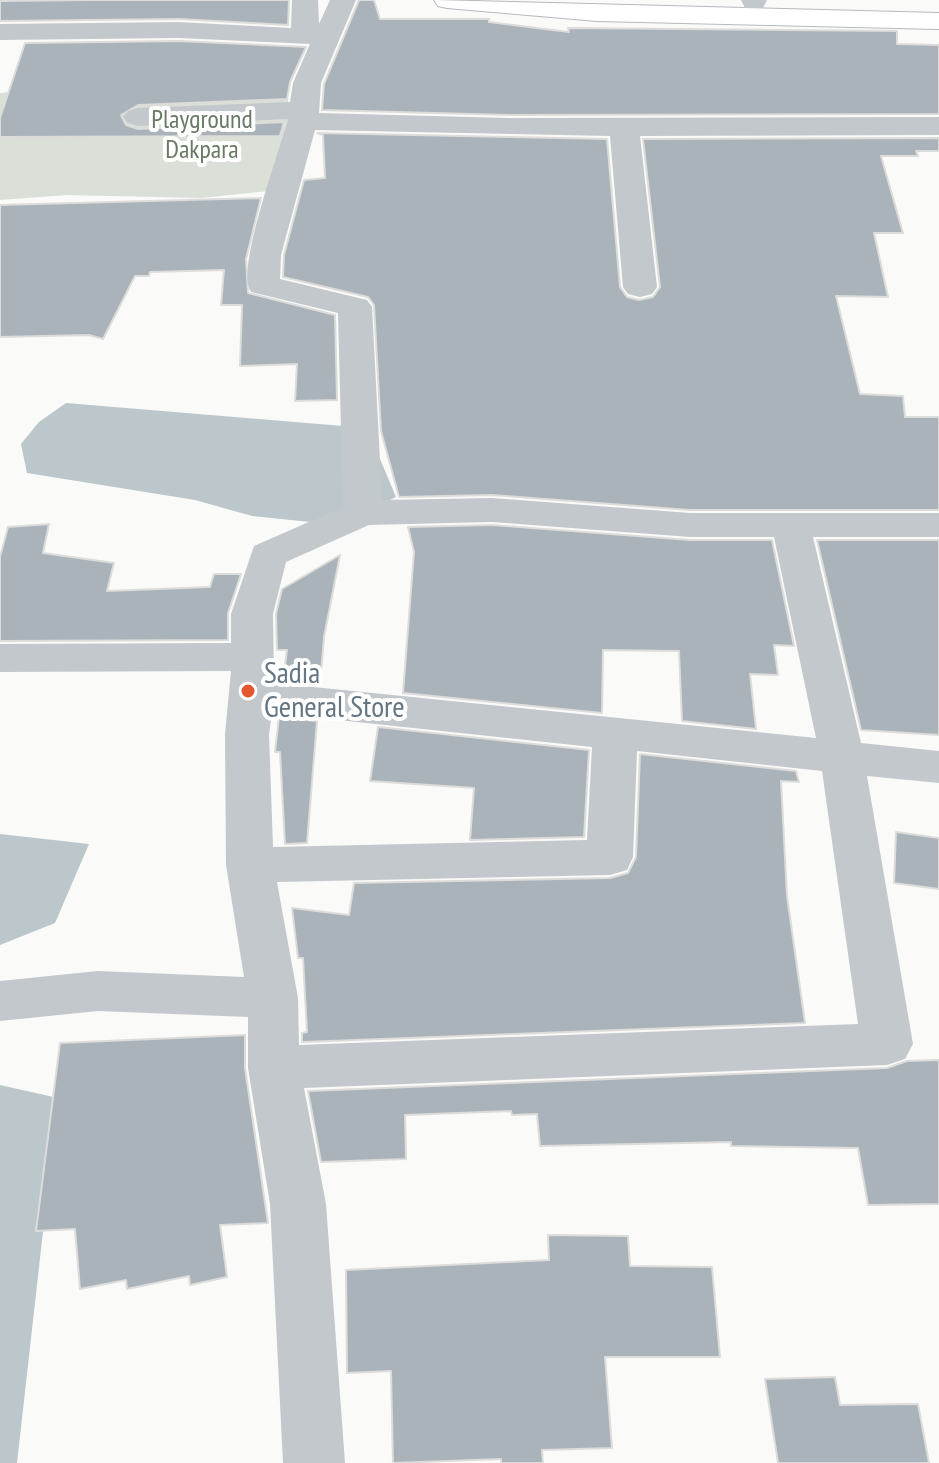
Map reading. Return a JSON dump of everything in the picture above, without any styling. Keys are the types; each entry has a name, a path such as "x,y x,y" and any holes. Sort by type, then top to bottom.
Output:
{"main road":[{"path":"447,0 597,13 939,21"},
{"path":"573,0 754,1 939,10"}],"street":[{"path":"0,32 179,30 305,37 305,0"},
{"path":"343,0 307,83 304,116 265,255 263,285 355,307 363,513"},
{"path":"138,117 304,116 624,126 939,126"},
{"path":"624,126 640,287"},
{"path":"314,1463 298,1204 274,1068 273,998 250,865 247,734 252,614 268,555 363,513 492,510 690,525 939,525"},
{"path":"274,1068 887,1044 842,757 791,527"},
{"path":"0,658 251,677 615,736 939,767"},
{"path":"250,865 610,857 615,736"},
{"path":"0,1001 98,991 273,998"}],"green space":[{"name":"Playground Dakpara","path":"205,74 288,92 288,189 201,198 67,195 0,200 0,93"}],"shaded area":[{"path":"66,403 367,428 396,497 339,525 252,516 195,500 27,473 21,444 39,422"},
{"path":"0,834 89,844 55,923 0,945"},
{"path":"0,1085 58,1098 17,1463 0,1463"}],"building":[{"path":"289,0 288,25 179,19 0,21 0,1"},
{"path":"359,0 374,0 380,19 489,19 489,22 569,32 568,28 897,31 897,44 939,45 939,114 509,115 322,110 324,84"},
{"path":"179,41 306,47 290,82 287,99 138,105 121,115 126,125 138,129 284,122 280,136 0,137 0,118 25,43"},
{"path":"317,133 607,139 620,287 627,297 639,300 653,297 660,287 643,139 939,138 939,151 916,151 918,156 881,156 903,233 874,233 888,297 836,296 860,394 903,396 905,417 939,417 939,510 690,510 492,495 399,497 381,431 374,305 368,297 283,277 284,255 304,180 325,178 323,135"},
{"path":"261,198 246,259 248,293 335,315 337,400 295,401 297,364 240,366 242,305 221,305 224,270 150,272 149,276 135,276 103,339 89,335 0,337 0,205"},
{"path":"49,524 43,553 114,563 107,591 210,587 214,574 241,574 228,613 228,640 0,641 0,557 8,527"},
{"path":"492,525 690,540 772,540 794,646 774,645 778,675 750,674 756,729 682,721 679,651 603,650 602,713 403,693 414,552 408,527"},
{"path":"817,540 939,540 939,735 861,730"},
{"path":"340,555 324,637 320,685 283,681 287,650 277,650 276,614 282,589"},
{"path":"279,717 317,721 307,843 285,844 280,752 275,752"},
{"path":"378,727 589,750 584,837 470,840 474,788 370,781"},
{"path":"640,754 796,771 799,782 781,781 787,896 805,1023 302,1042 302,1033 307,1032 303,958 298,958 292,908 349,915 354,883 610,878 628,873 636,857"},
{"path":"896,832 939,838 939,889 894,883"},
{"path":"245,1035 245,1068 268,1223 220,1225 227,1277 190,1285 189,1276 127,1289 126,1280 80,1289 75,1229 36,1231 60,1043"},
{"path":"939,1060 939,1204 868,1205 858,1148 731,1146 731,1142 540,1146 537,1114 512,1115 511,1111 405,1115 406,1159 321,1162 308,1091 887,1068 907,1061"},
{"path":"548,1235 628,1236 630,1266 712,1267 720,1357 605,1357 612,1448 542,1450 543,1463 501,1463 501,1459 393,1463 391,1371 347,1373 346,1270 549,1260"},
{"path":"835,1377 840,1405 918,1404 929,1463 778,1463 765,1379"}],"place":[{"name":"Sadia General Store","path":"248,691"}]}
